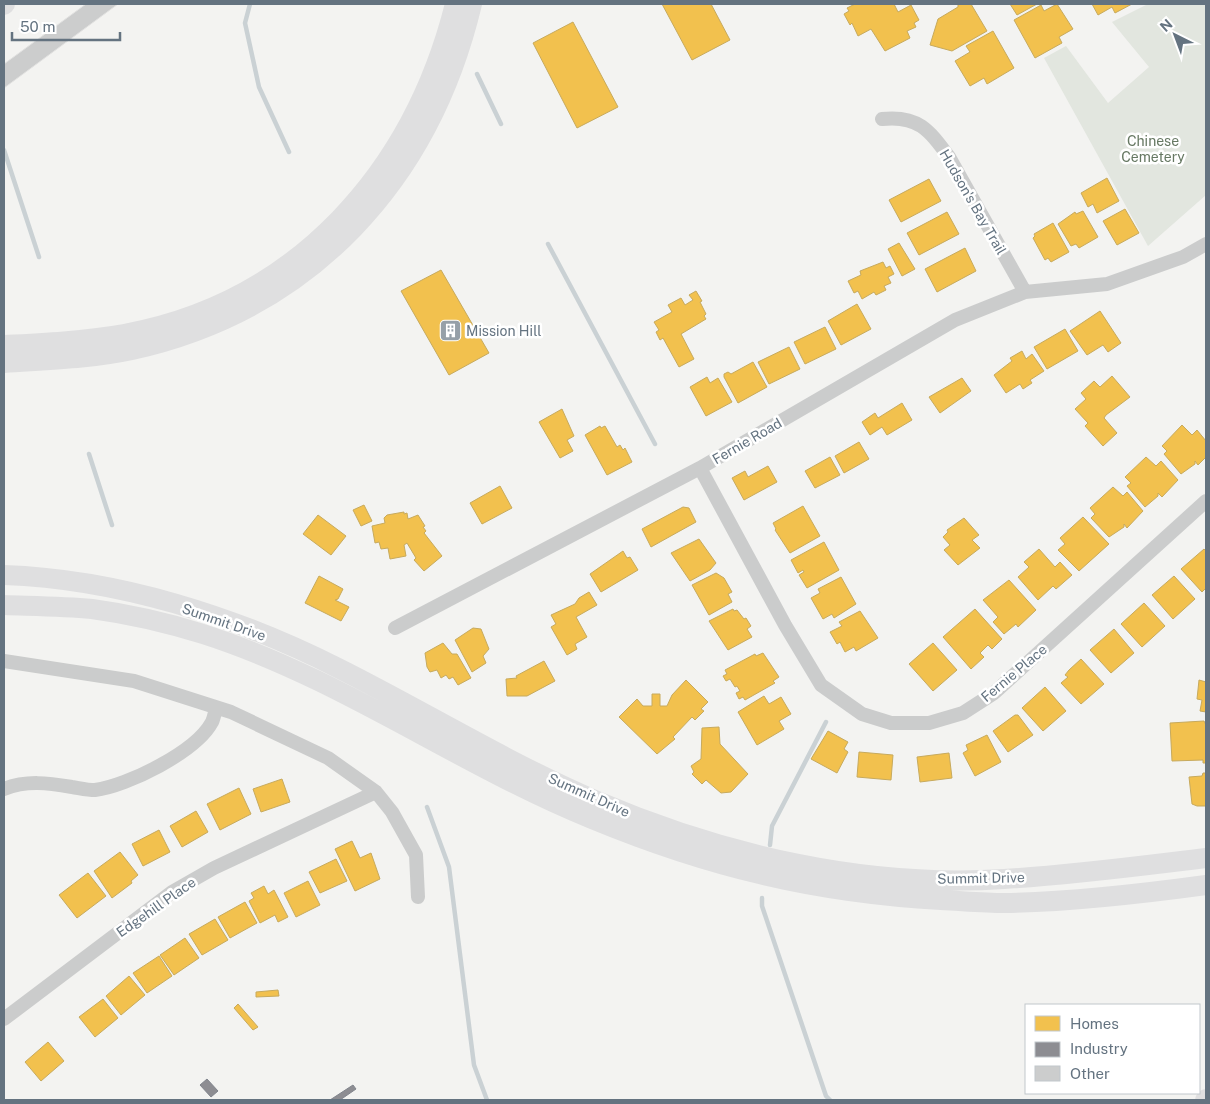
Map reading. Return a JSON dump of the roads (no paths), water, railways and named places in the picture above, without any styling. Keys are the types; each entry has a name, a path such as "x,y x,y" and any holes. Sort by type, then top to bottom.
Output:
{"main road":[{"path":"4,345 70,342 125,333 168,322 246,291 306,250 331,230 351,208 373,181 408,126 437,62 455,4"},
{"path":"4,363 112,353 175,338 255,304 288,285 359,224 388,191 425,131 435,110 453,68 472,4"},
{"name":"Summit Drive","path":"4,575 26,576 102,587 148,597 223,620 336,667 523,766 597,801 679,832 767,858 829,869 917,879 1002,879 1206,858"},
{"name":"Summit Drive","path":"4,604 92,609 192,631 232,644 278,662 324,684 514,783 588,818 672,851 762,876 825,889 914,898 1004,903 1100,897 1205,886"}],"street":[{"name":"Hudson's Bay Trail","path":"882,119 899,117 913,120 924,127 938,143 949,157 1025,292"},
{"name":"Fernie Road","path":"395,628 700,468 955,320 1025,292 1107,284 1183,258 1206,244"},
{"name":"Fernie Place","path":"700,468 785,625 821,685 862,714 891,723 928,723 963,713 994,693 1206,501"},
{"path":"4,661 134,681 231,712 328,758 376,792 392,812 416,855 418,897"},
{"path":"4,789 20,783 46,783 93,790 120,785 166,762 198,738 212,722 216,707"},
{"name":"Edgehill Place","path":"4,1019 172,892 214,868 376,792"}],"waterway":[{"path":"250,4 245,23 259,87 289,152"},
{"path":"477,74 501,124"},
{"path":"4,150 39,257"},
{"path":"548,244 655,444"},
{"path":"89,454 112,525"},
{"path":"770,845 772,826 826,722"},
{"path":"427,807 449,867 474,1065 487,1100"},
{"path":"762,898 762,906 826,1096 830,1100"}],"place":[{"name":"Mission Hill","path":"450,331"}],"park label":[{"name":"Chinese Cemetery","path":"1153,150"}]}
